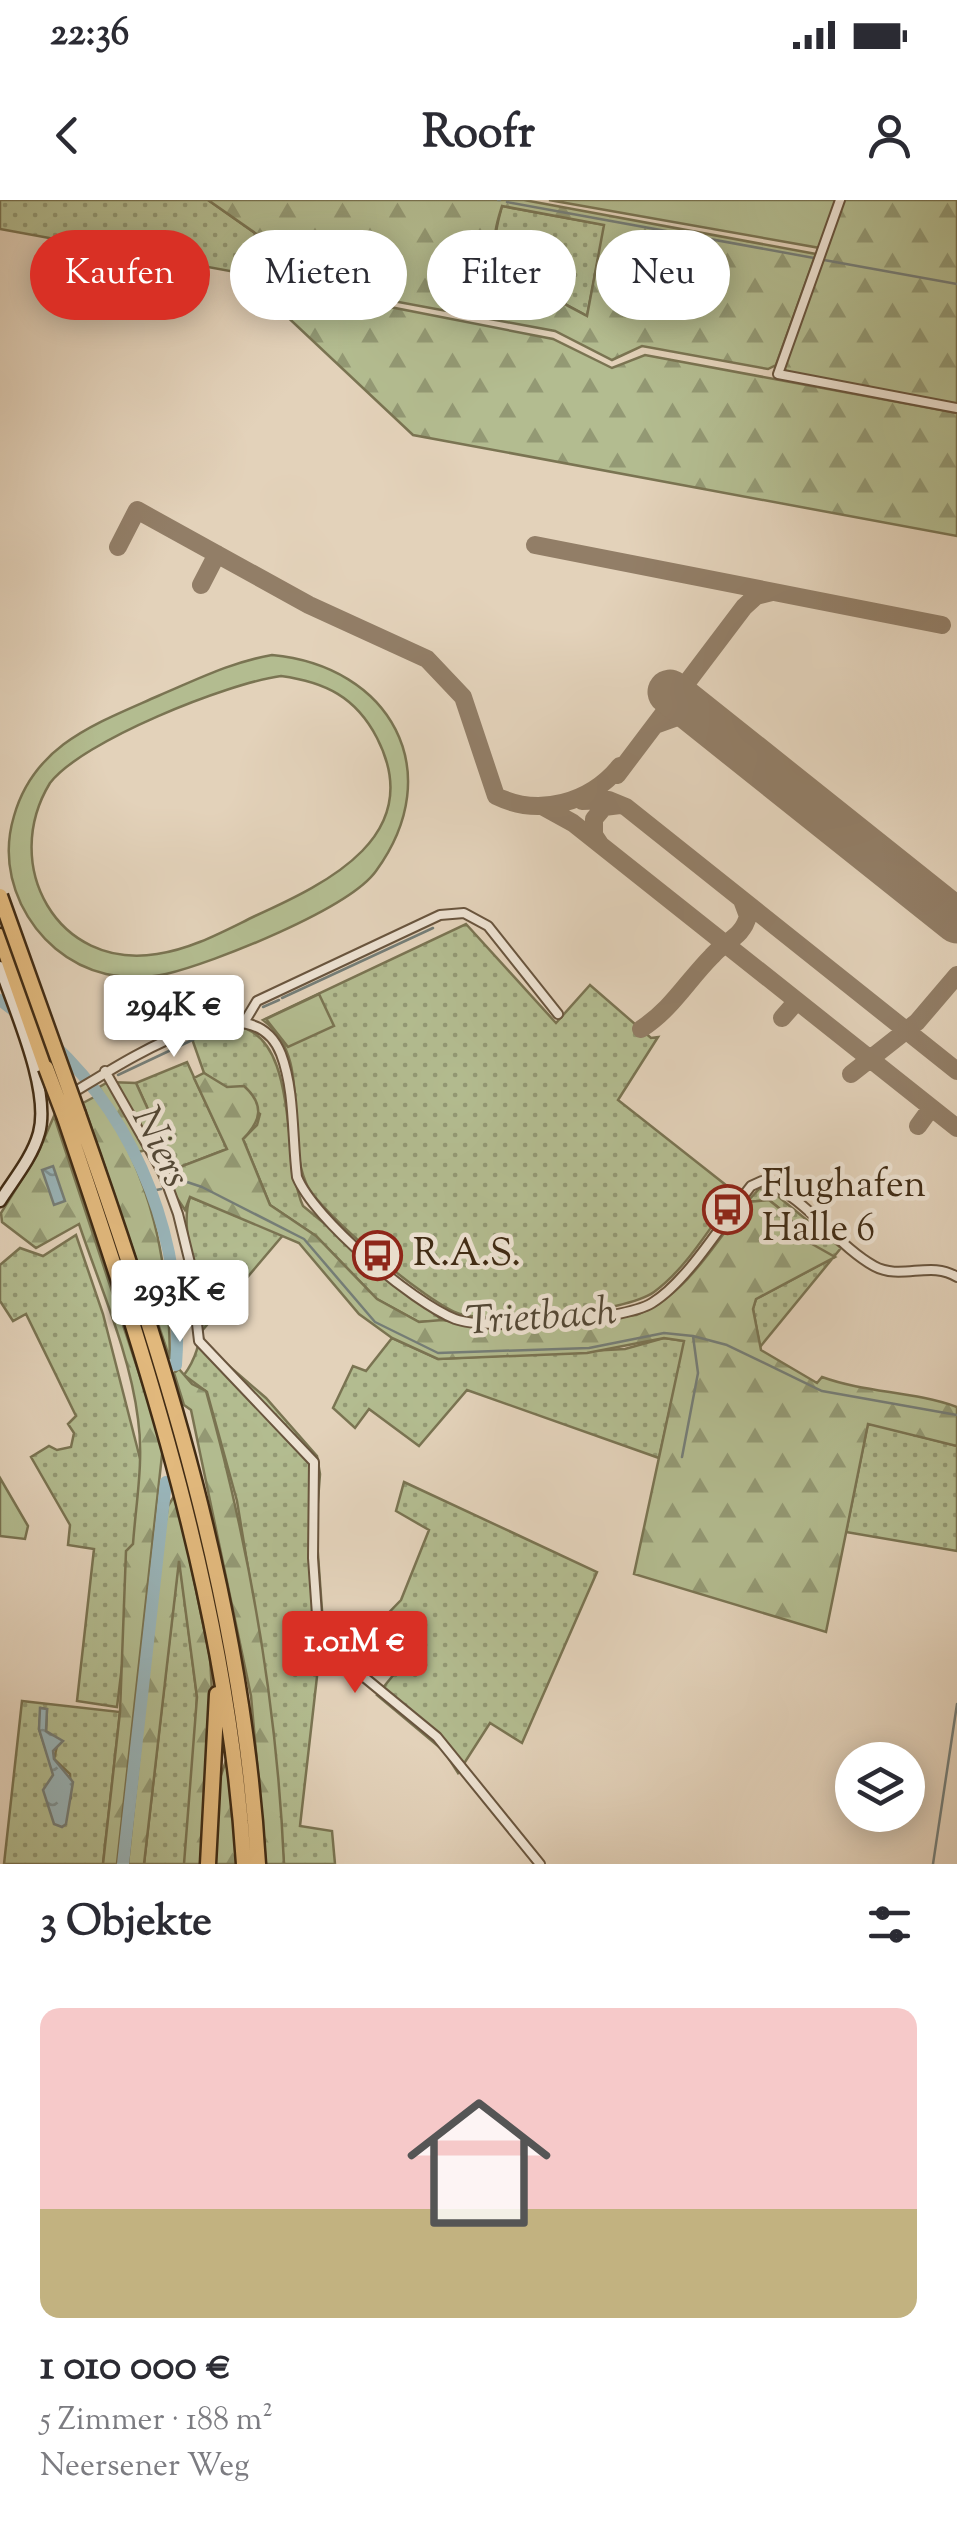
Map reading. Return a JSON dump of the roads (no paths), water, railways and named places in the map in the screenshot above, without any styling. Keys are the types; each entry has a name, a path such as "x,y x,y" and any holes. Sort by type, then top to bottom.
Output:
{"highway":[{"path":"0,896 162,1419 216,1643 244,1864"},
{"path":"0,936 138,1281 210,1542 240,1699 258,1864"},
{"path":"208,1864 217,1744 216,1643"}],"street":[{"path":"840,200 778,374 957,408"},
{"path":"246,1021 257,1001 440,914 464,912 488,926 558,1014"},
{"path":"0,1200 37,1140 41,1111 21,1029 1,972"},
{"path":"41,1111 102,1073 198,1028 220,1021 246,1021 268,1034 281,1054 297,1177 305,1196 320,1216 370,1258 433,1307 458,1320 504,1323 640,1309 668,1290 748,1190 762,1181 873,1265 892,1272 940,1269 957,1277"},
{"path":"102,1073 163,1173 178,1214 190,1263 199,1341 314,1462 313,1558 323,1640 338,1659 437,1737 540,1864"}],"water":[{"path":"53,1166 65,1201 54,1205 42,1170"},
{"path":"40,1708 47,1709 46,1731 63,1741 53,1751 54,1759 73,1782 66,1824 62,1827 54,1824 43,1790 53,1775 39,1729"}],"waterway":[{"path":"507,202 814,258"},
{"path":"824,260 957,284"},
{"path":"282,998 433,928"},
{"name":"Niers","path":"0,1000 22,1017"},
{"path":"263,1007 279,1000"},
{"path":"118,1075 205,1034"},
{"name":"Trietbach","path":"52,1043 110,1111 150,1190 173,1276 176,1365"},
{"name":"Trietbach","path":"173,1185 187,1182 202,1187 304,1239 375,1322 438,1353 589,1348 664,1333 693,1336 727,1345 822,1391 957,1415"},
{"name":"Trietbach","path":"152,1191 161,1189"},
{"path":"682,1457 698,1373 693,1336"},
{"name":"Niers","path":"123,1864 166,1482"},
{"path":"933,1864 957,1704"}],"place":[{"name":"Flughafen Halle 6","path":"727,1209"},
{"name":"R.A.S.","path":"378,1256"}]}
